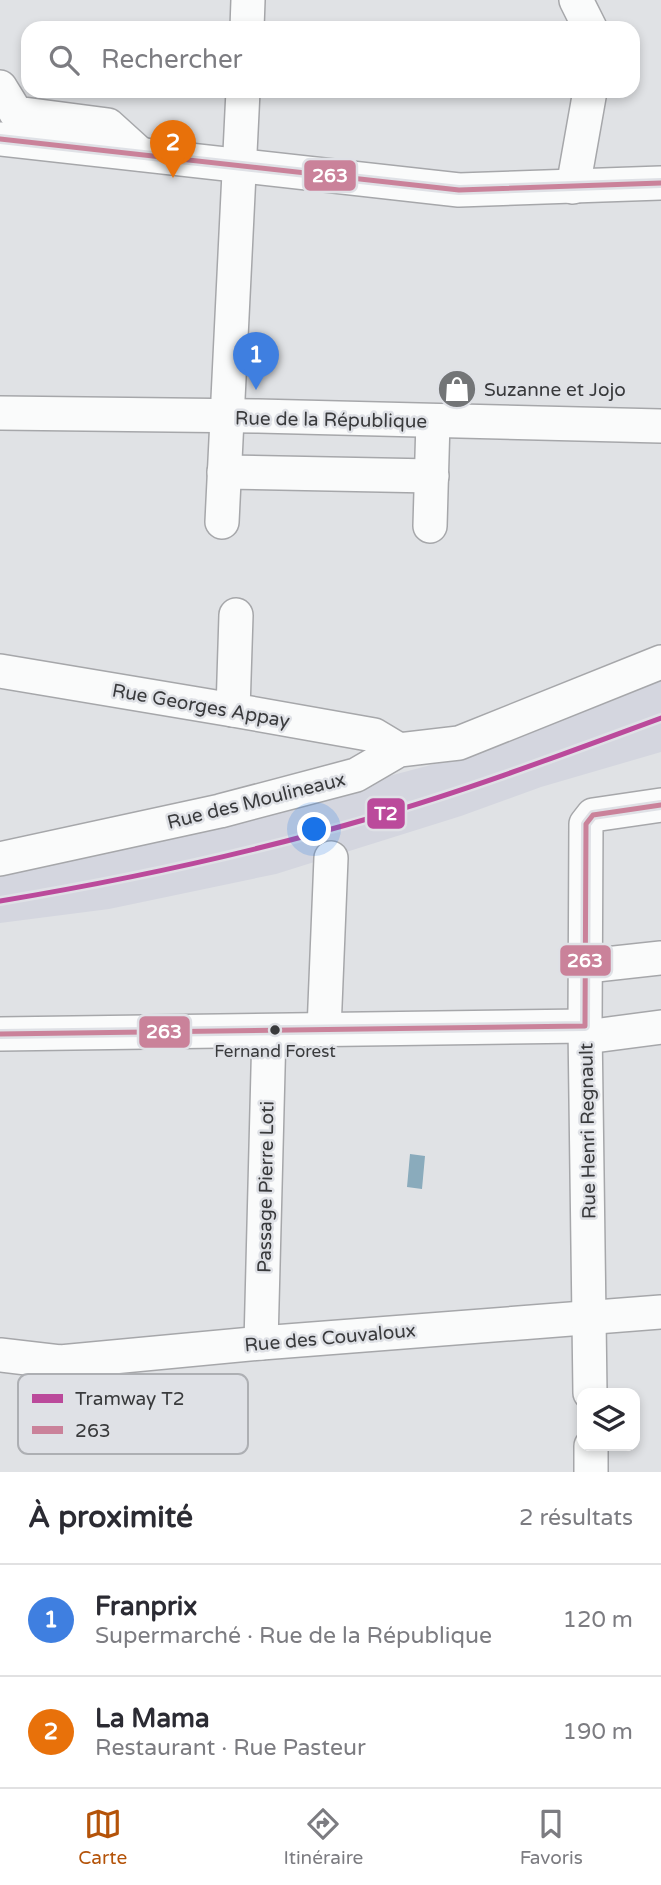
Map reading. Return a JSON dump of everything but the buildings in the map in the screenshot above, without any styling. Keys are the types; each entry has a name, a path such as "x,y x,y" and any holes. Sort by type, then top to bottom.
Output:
{"street":[{"path":"247,21 248,0"},
{"path":"576,0 586,21"},
{"path":"0,86 16,113 108,125 140,155"},
{"path":"222,522 243,98"},
{"path":"573,187 589,98"},
{"path":"0,139 458,190 661,183"},
{"name":"Rue de la République","path":"0,413 661,426"},
{"path":"430,526 433,421"},
{"path":"224,472 432,476"},
{"path":"233,710 236,615"},
{"name":"Rue des Moulineaux","path":"0,859 220,811 356,775 399,750 459,743 661,662"},
{"name":"Rue Georges Appay","path":"0,671 374,736 399,750"},
{"name":"Rue Henri Regnault","path":"590,1388 586,824 593,815 661,805"},
{"path":"324,1030 331,858"},
{"path":"587,966 661,958"},
{"path":"0,1034 324,1030 586,1032 661,1027"},
{"name":"Passage Pierre Loti","path":"261,1343 268,1031"},
{"name":"Rue des Couvaloux","path":"0,1355 60,1362 261,1343 661,1312"},
{"path":"591,1451 591,1472"}],"shaded area":[{"path":"661,673 661,752 541,787 461,816 276,874 109,909 0,923 0,865 248,813 446,761"}],"water":[{"path":"410,1154 425,1156 422,1189 407,1187"}],"tram line":[{"name":"T2","path":"0,901 188,865 328,830 482,783 661,718"}],"transit line":[{"name":"263","path":"0,139 459,190 661,183"},
{"name":"263","path":"0,1034 585,1026 586,824 593,815 661,805"}],"place":[{"name":"La Mama","path":"173,178"},
{"name":"Suzanne et Jojo","path":"457,389"},
{"name":"Franprix","path":"256,390"},
{"name":"Fernand Forest","path":"275,1030"}]}
